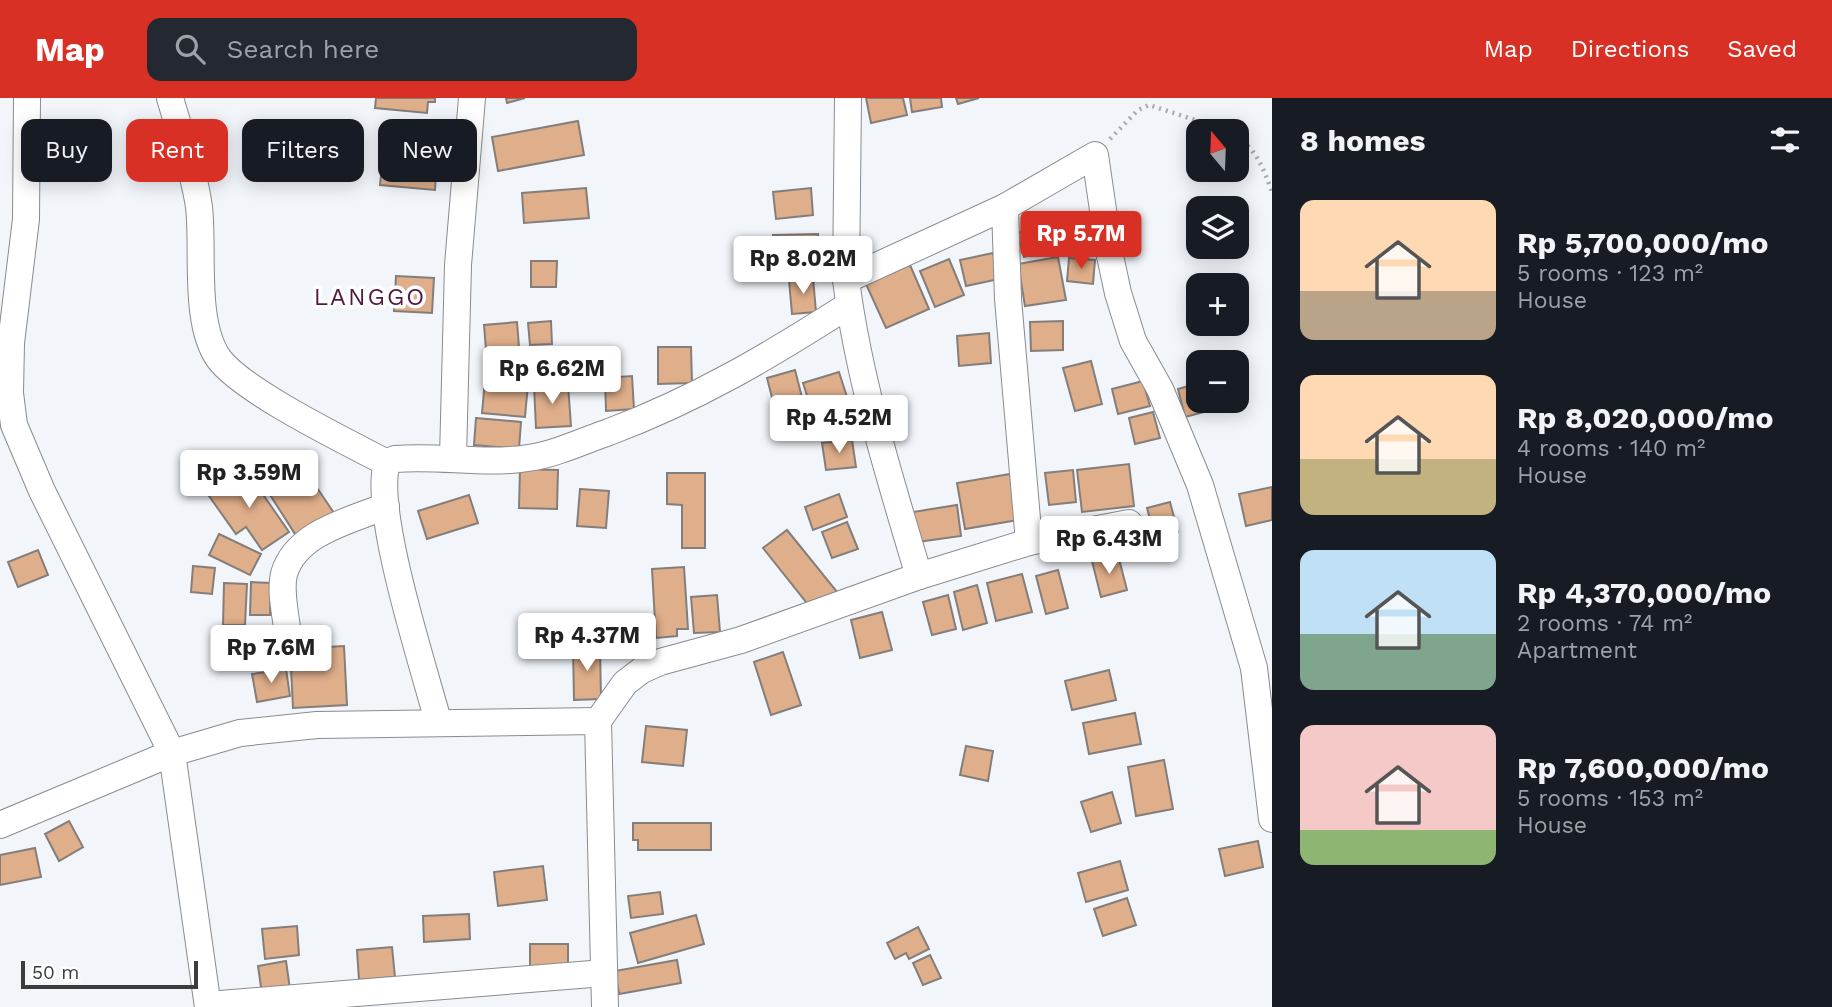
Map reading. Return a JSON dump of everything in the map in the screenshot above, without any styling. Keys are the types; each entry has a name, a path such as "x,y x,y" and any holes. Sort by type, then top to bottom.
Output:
{"street":[{"path":"27,98 26,219 12,343 10,393 14,425 42,491 172,753 208,1006 604,973"},
{"path":"170,98 199,206 200,287 206,323 218,358 238,378 387,463"},
{"path":"453,457 458,265 472,98"},
{"path":"848,98 848,292 878,439 919,576"},
{"path":"387,463 395,459 453,457 493,461 530,458 651,416 754,366 848,292 1095,155 1118,293 1133,341 1160,389 1200,485 1254,668 1272,819"},
{"path":"1005,207 1007,299 1029,542"},
{"path":"387,463 386,506 391,541 438,722"},
{"path":"287,628 283,584 294,554 313,538 386,506"},
{"path":"605,1007 598,721 625,683 642,670 741,640 919,576 1029,542 1129,523"},
{"path":"0,825 172,753 240,733 317,725 598,721"}],"path":[{"path":"1095,155 1138,110 1149,105 1192,119"},
{"path":"1250,147 1260,161 1272,192"}],"building":[{"path":"376,98 435,98 435,102 428,102 427,113 375,108"},
{"path":"506,98 525,98 507,103"},
{"path":"866,98 903,98 907,115 871,123"},
{"path":"910,98 941,98 942,107 912,112"},
{"path":"956,98 979,98 958,104"},
{"path":"578,121 584,155 498,171 492,137"},
{"path":"380,182 436,182 435,190 380,185"},
{"path":"586,188 589,218 524,223 522,193"},
{"path":"811,188 813,215 776,219 773,192"},
{"path":"1037,227 1044,251 1024,257 1017,233"},
{"path":"818,234 819,262 773,264 773,235"},
{"path":"993,253 999,279 966,286 960,260"},
{"path":"1058,257 1066,300 1025,306 1018,264"},
{"path":"1069,258 1095,260 1093,284 1067,281"},
{"path":"949,259 964,295 935,307 920,271"},
{"path":"531,261 557,261 556,287 531,287"},
{"path":"910,265 929,309 886,328 866,284"},
{"path":"396,276 434,278 432,313 394,311"},
{"path":"813,278 816,312 792,314 789,280"},
{"path":"551,321 552,344 530,345 528,323"},
{"path":"1063,321 1063,350 1031,351 1030,322"},
{"path":"517,322 519,347 486,350 484,325"},
{"path":"989,333 991,363 959,366 957,336"},
{"path":"658,347 691,347 692,383 658,384"},
{"path":"531,355 532,379 510,380 508,357"},
{"path":"1091,361 1102,404 1075,411 1063,368"},
{"path":"795,370 805,409 777,417 767,378"},
{"path":"839,372 848,400 812,411 803,383"},
{"path":"632,376 634,409 606,411 605,378"},
{"path":"485,380 528,384 525,417 482,413"},
{"path":"1143,381 1150,406 1118,414 1112,389"},
{"path":"568,384 571,426 536,428 534,386"},
{"path":"1186,387 1186,413 1200,413 1185,417 1178,389"},
{"path":"1153,412 1160,438 1135,444 1129,418"},
{"path":"476,418 521,422 519,449 474,445"},
{"path":"852,440 856,467 826,470 822,443"},
{"path":"301,464 334,513 297,537 265,487"},
{"path":"1129,464 1134,506 1082,512 1077,470"},
{"path":"520,469 558,470 557,509 519,508"},
{"path":"246,470 289,532 262,550 246,527 236,534 209,496"},
{"path":"1073,470 1076,502 1049,505 1045,473"},
{"path":"667,473 705,473 705,548 682,548 682,505 667,504"},
{"path":"1010,474 1018,520 965,529 957,483"},
{"path":"1272,487 1272,520 1246,526 1239,494"},
{"path":"580,489 609,491 606,528 577,526"},
{"path":"839,494 847,517 813,530 805,507"},
{"path":"469,495 478,523 427,539 418,511"},
{"path":"1170,502 1178,532 1155,538 1147,508"},
{"path":"957,505 961,536 917,542 913,512"},
{"path":"847,522 858,549 832,558 822,532"},
{"path":"787,530 838,593 814,612 763,548"},
{"path":"219,534 261,554 250,575 209,555"},
{"path":"38,550 48,575 18,587 8,562"},
{"path":"1118,555 1127,590 1101,597 1092,561"},
{"path":"193,566 215,568 212,594 191,592"},
{"path":"684,567 688,629 677,629 677,636 656,638 652,569"},
{"path":"1058,570 1068,608 1046,614 1036,576"},
{"path":"1022,574 1032,612 996,621 987,583"},
{"path":"251,582 271,583 270,615 250,615"},
{"path":"224,583 247,584 245,625 223,625"},
{"path":"977,585 987,623 963,630 954,592"},
{"path":"717,595 720,632 694,633 691,597"},
{"path":"948,595 956,629 932,635 923,602"},
{"path":"882,612 892,650 860,658 851,620"},
{"path":"650,623 652,642 605,647 603,628"},
{"path":"277,634 280,665 247,669 242,639"},
{"path":"344,646 347,705 293,708 290,649"},
{"path":"573,647 600,647 601,699 574,700"},
{"path":"783,652 801,705 771,715 754,662"},
{"path":"286,669 290,696 257,702 252,674"},
{"path":"1109,670 1116,700 1072,710 1065,681"},
{"path":"1135,713 1141,744 1089,754 1083,723"},
{"path":"646,726 687,730 683,766 642,762"},
{"path":"966,746 993,751 988,781 960,775"},
{"path":"1164,760 1173,809 1136,816 1128,767"},
{"path":"1112,792 1121,823 1091,832 1081,802"},
{"path":"69,821 83,847 59,861 45,834"},
{"path":"633,823 711,823 711,850 638,850 638,840 633,840"},
{"path":"1258,841 1263,867 1225,876 1219,849"},
{"path":"35,848 41,877 0,885 0,855"},
{"path":"1120,861 1128,890 1086,902 1078,873"},
{"path":"543,866 547,900 498,906 494,872"},
{"path":"660,892 663,914 631,918 628,896"},
{"path":"1127,898 1136,925 1103,936 1094,909"},
{"path":"469,914 470,939 424,942 423,916"},
{"path":"696,915 704,944 638,963 630,933"},
{"path":"297,926 299,955 265,959 262,929"},
{"path":"918,927 929,949 909,959 906,953 895,959 887,943"},
{"path":"530,944 568,944 568,972 530,972"},
{"path":"392,947 395,977 359,980 357,950"},
{"path":"930,955 941,978 923,985 913,963"},
{"path":"677,960 681,983 619,994 615,971"},
{"path":"286,961 290,989 262,994 258,966"}],"district":[{"name":"LANGGO","path":"370,297"}]}
